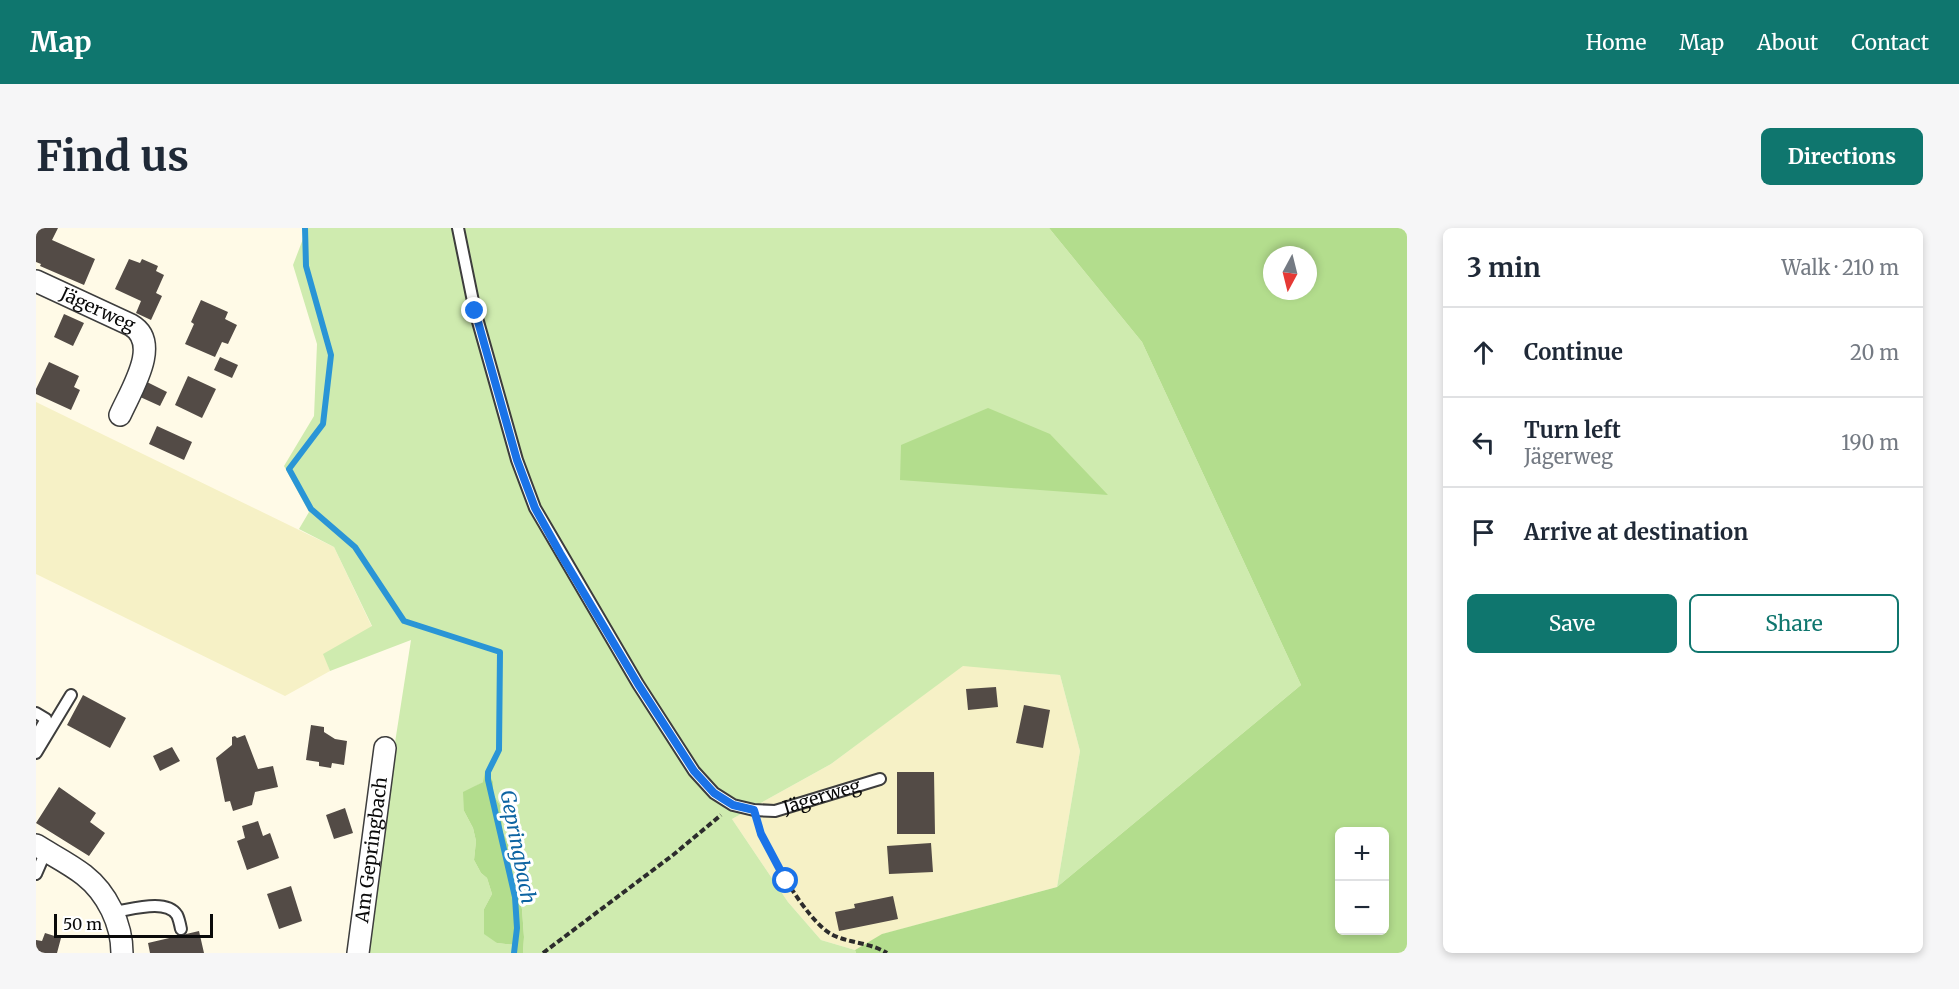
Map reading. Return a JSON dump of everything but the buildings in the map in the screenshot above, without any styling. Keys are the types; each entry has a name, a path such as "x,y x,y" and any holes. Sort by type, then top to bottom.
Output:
{"street":[{"name":"Jägerweg","path":"36,281 131,325 142,335 146,351 120,415"},
{"name":"Am Gepringbach","path":"358,953 385,748"},
{"path":"41,848 84,875 98,888 113,912 120,929 122,953"}],"lane":[{"name":"Jägerweg","path":"458,228 475,311 517,460 535,508 638,684 694,771 714,793 733,805 775,812 880,779"},
{"path":"36,753 71,695"},
{"path":"36,713 46,719 38,734 36,749"},
{"path":"36,874 41,848"},
{"path":"113,912 161,905 171,909 177,915 181,929"}],"path":[{"path":"543,953 673,855 733,805"},
{"path":"754,810 761,834 786,881 820,927 832,936 872,945 887,953"}],"shaded area":[{"path":"36,402 334,547 372,627 324,654 330,671 285,696 36,574"},
{"path":"963,665 1060,675 1080,751 1057,887 883,934 855,950 821,940 788,902 732,819 831,764"}],"green space":[{"path":"305,228 1049,228 1142,342 1301,685 1057,887 1080,751 1060,675 963,666 831,764 732,819 788,902 821,940 855,950 856,953 523,953 522,909 509,867 509,846 503,832 500,805 493,794 493,782 483,782 476,786 464,811 473,828 476,841 474,860 481,873 487,878 492,894 484,909 497,943 515,945 514,953 367,953 411,640 330,671 323,654 372,626 334,547 299,529 309,512 284,466 314,416 317,344 293,265 306,231"},
{"path":"1049,228 1407,228 1407,953 856,953 855,950 882,934 1057,887 1301,685 1142,342"},
{"path":"988,408 1050,434 1108,495 900,480 901,445"},
{"path":"485,772 488,772 493,782 493,794 500,805 503,832 509,846 509,867 522,909 523,953 514,953 515,945 497,943 484,934 484,909 492,894 487,878 481,873 474,860 476,841 473,828 464,811 463,792 483,782"}],"waterway":[{"name":"Gepringbach","path":"305,228 306,266 331,355 323,424 289,469 311,509 355,547 404,621 500,652 499,750 488,772 488,780 515,897 517,928 514,953"}],"route":[{"path":"475,311 517,460 535,508 638,684 694,771 714,793 733,805 754,810 761,834 786,881"}]}
